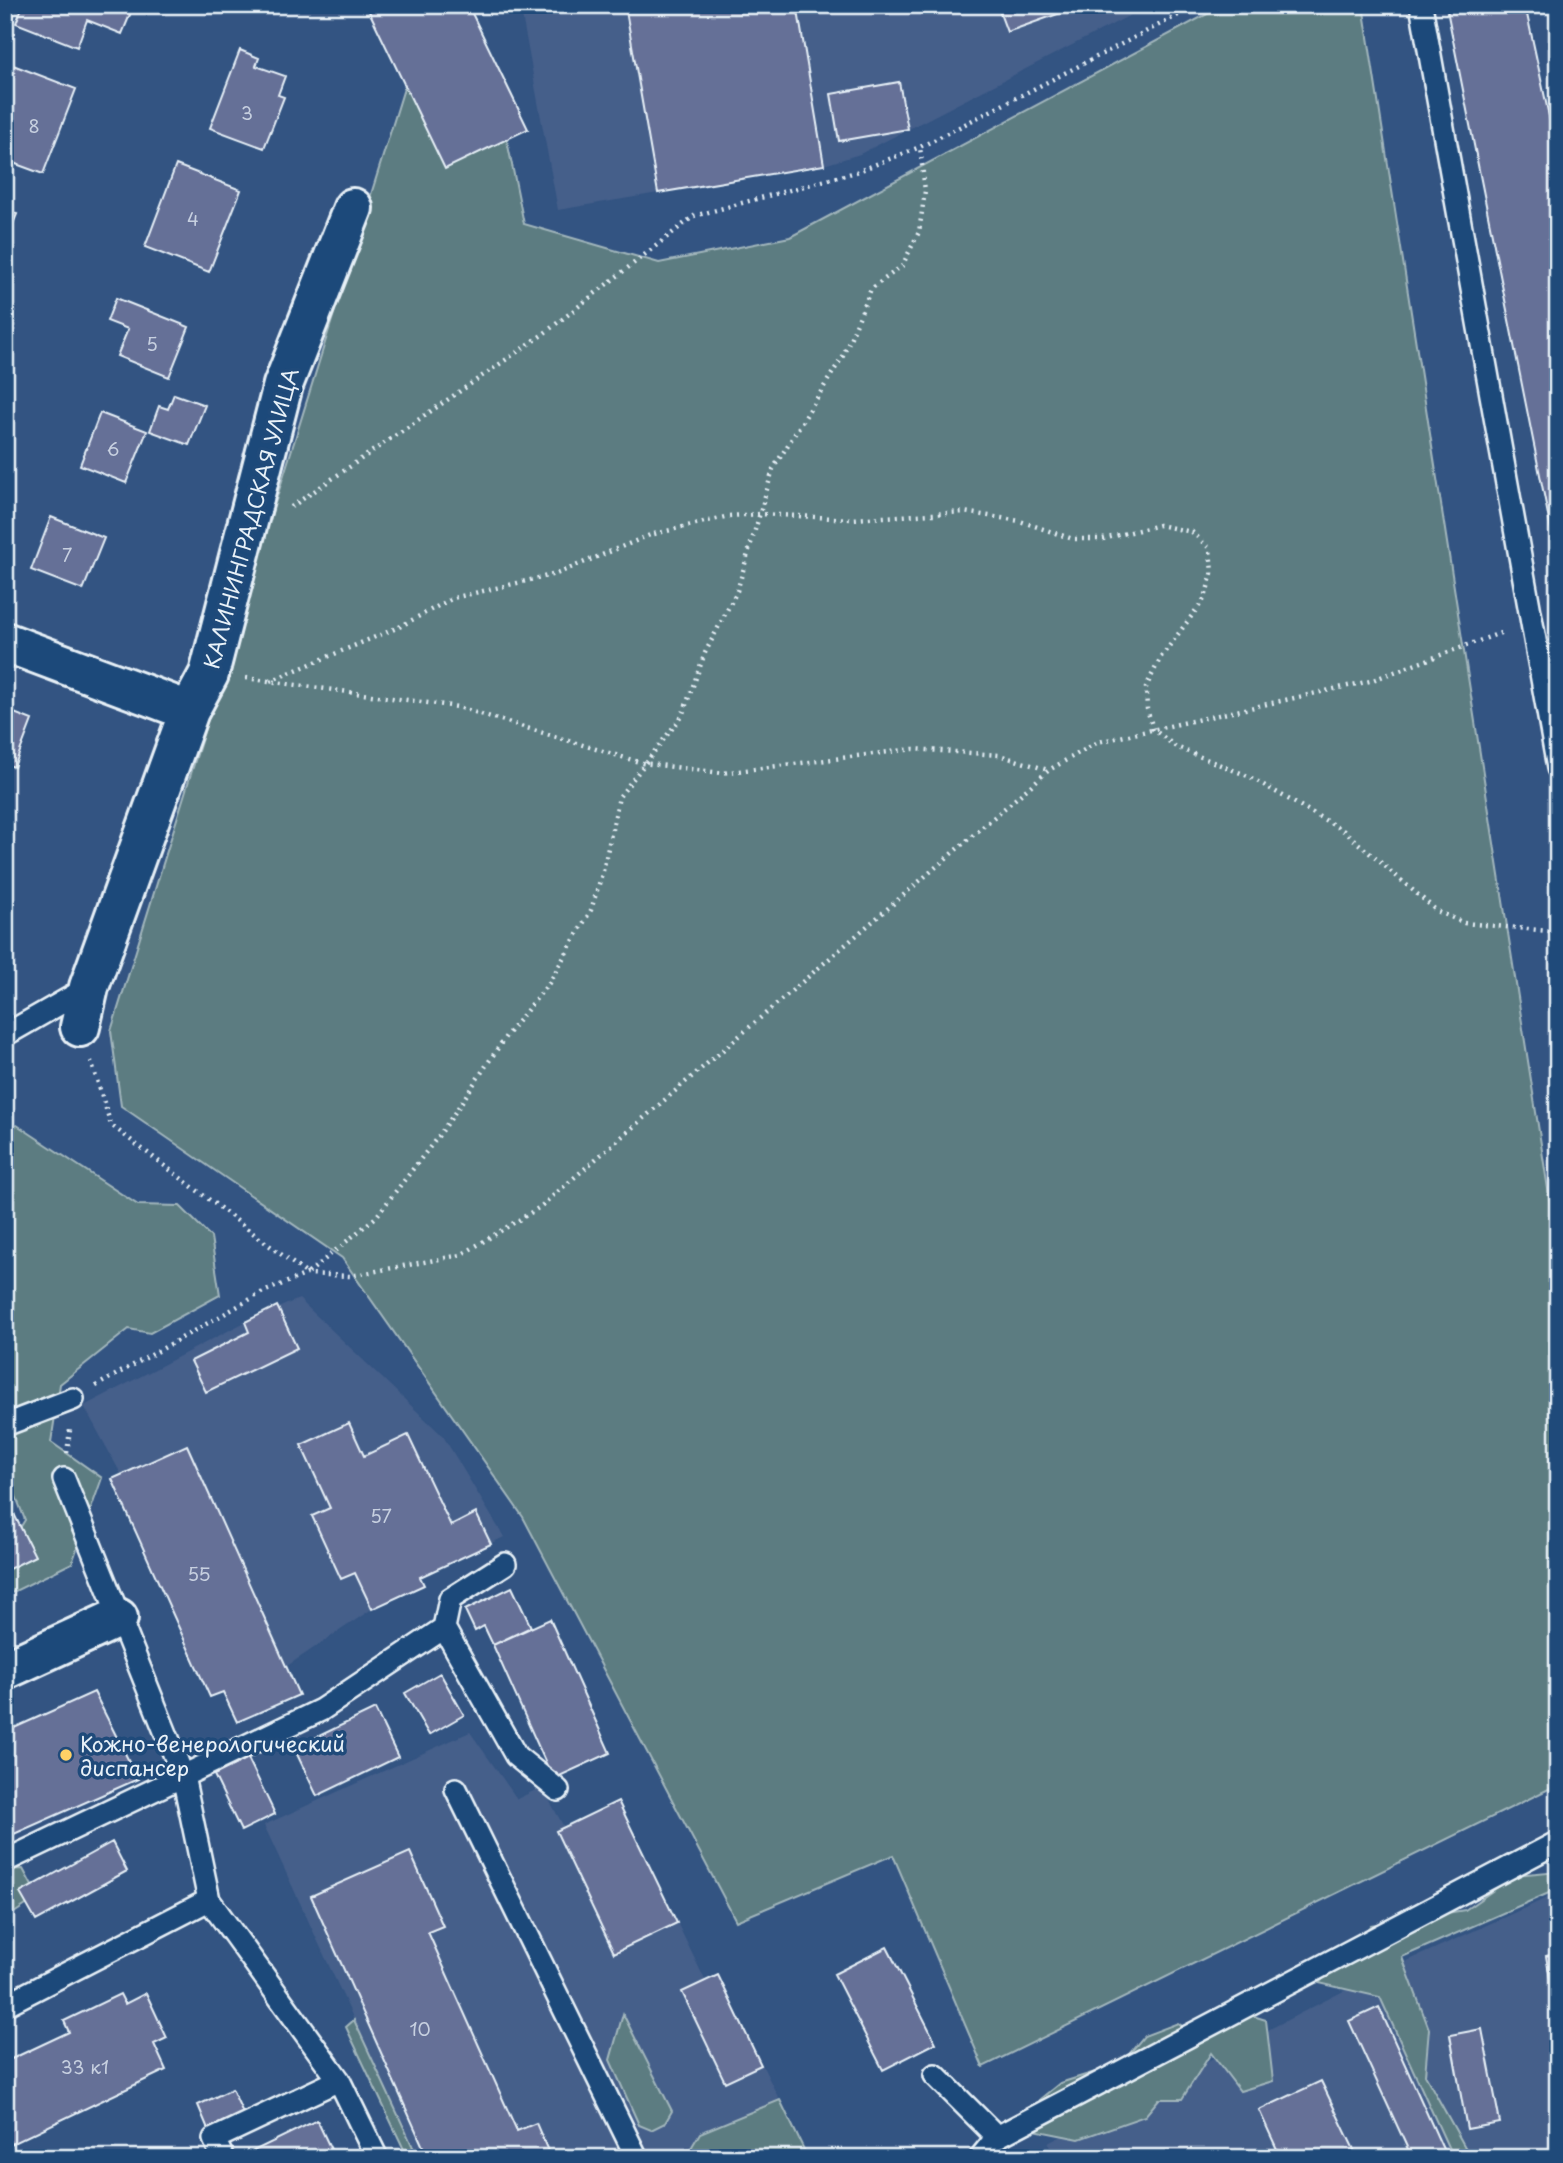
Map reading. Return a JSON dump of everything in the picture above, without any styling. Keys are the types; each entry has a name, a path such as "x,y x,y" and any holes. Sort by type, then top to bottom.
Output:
{"street":[{"name":"КАЛИНИНГРАДСКАЯ УЛИЦА","path":"80,1027 89,987 189,711 209,674 283,385 353,208"},
{"path":"5,642 189,711"},
{"path":"5,1670 118,1618"}],"lane":[{"path":"1421,5 1534,620 1558,768"},
{"path":"5,1035 89,987"},
{"path":"5,1425 73,1399"},
{"path":"64,1479 183,1776 209,1900 339,2080 377,2158"},
{"path":"505,1564 450,1599 444,1628 466,1662 516,1756 558,1790"},
{"path":"5,1861 321,1710 444,1628"},
{"path":"456,1789 637,2158"},
{"path":"980,2158 997,2137 1558,1842"},
{"path":"5,2005 209,1900"},
{"path":"935,2075 997,2137"},
{"path":"223,2158 214,2139 339,2080"}],"path":[{"path":"241,547 313,489 542,335 694,216 856,172 920,147 1198,5"},
{"path":"64,1479 73,1399 263,1292 307,1273 376,1217 443,1130 506,1037 549,983 591,910 603,871 619,796 642,763 682,716 705,653 737,592 773,469 843,356 871,289 902,266 919,232 925,191 920,147"},
{"path":"270,681 399,627 453,598 556,573 650,535 729,516 760,514 852,519 964,512 1020,521 1073,539 1102,540 1158,525 1192,532 1210,549 1212,573 1205,598 1161,657 1146,687 1147,709 1153,729 1176,747 1248,776 1344,831 1437,911 1464,923 1549,931 1558,928"},
{"path":"80,1027 111,1125 307,1273 351,1276 461,1255 540,1207 1049,770 1098,743 1370,681 1534,620"},
{"path":"209,674 458,707 642,763 722,773 913,749 999,755 1049,770"}],"shaded area":[{"path":"520,5 1150,5 860,154 824,165 558,210"},
{"path":"299,1299 443,1436 504,1537 420,1577 424,1585 372,1609 287,1666 299,1695 237,1722 223,1692 210,1697 112,1479 121,1474 84,1406 245,1322"},
{"path":"470,1732 517,1799 542,1787 564,1827 618,1801 705,1980 718,1975 808,2158 418,2158 264,1825"},
{"path":"1558,1893 1558,2158 1055,2158 1048,2143 1365,1980"}],"green space":[{"path":"1224,5 1363,5 1558,1253 1558,1772 1553,1787 983,2067 893,1855 736,1921 523,1517 342,1258 121,1106 111,1031 410,69 496,86 524,224 659,263 790,237"},
{"path":"17,1125 138,1205 180,1206 211,1237 220,1295 150,1333 129,1329 60,1384 51,1442 102,1478 72,1563 5,1596 5,1552 25,1520 5,1468 5,1128"},
{"path":"23,1869 38,1897 5,1919 5,1870"},
{"path":"1558,1871 1558,1889 1402,1957 1429,2029 1425,2075 1471,2158 1453,2158 1380,1997 1319,1983 1371,1925 1465,1910 1515,1875"},
{"path":"1227,2008 1266,2020 1273,2081 1240,2091 1211,2053 1182,2099 1159,2099 1145,2116 1079,2139 1034,2130 1040,2099 1060,2083 1121,2064 1144,2036 1178,2023 1202,2040"},
{"path":"623,2014 672,2111 665,2123 651,2130 639,2125 610,2060"},
{"path":"354,2020 418,2158 408,2158 346,2027"},
{"path":"780,2100 808,2158 685,2158 700,2133"}],"building":[{"path":"23,5 134,5 122,34 87,20 77,47 16,23"},
{"path":"366,5 468,5 528,129 445,169"},
{"path":"625,5 797,5 824,165 658,193"},
{"path":"997,5 1074,5 1075,8 1007,32"},
{"path":"1446,5 1525,5 1558,158 1558,565"},
{"path":"240,50 259,58 256,66 285,76 278,95 284,97 264,148 210,128"},
{"path":"5,62 76,89 43,174 5,160"},
{"path":"899,82 908,129 839,141 831,94"},
{"path":"176,165 241,190 209,272 145,247"},
{"path":"5,210 17,214 5,243"},
{"path":"116,298 189,327 169,377 117,356 128,329 107,321"},
{"path":"174,394 205,405 189,445 150,431 159,406 168,409"},
{"path":"100,413 147,431 126,483 80,465"},
{"path":"51,517 104,538 83,590 31,570"},
{"path":"5,698 13,701 9,711 32,720 14,767 5,764"},
{"path":"277,1306 297,1348 206,1392 191,1361 249,1332 245,1322"},
{"path":"349,1423 364,1456 408,1435 451,1526 476,1513 491,1544 420,1577 424,1585 372,1609 355,1573 341,1579 312,1516 330,1508 301,1445"},
{"path":"187,1445 299,1695 237,1722 223,1692 210,1697 112,1479"},
{"path":"5,1496 35,1556 5,1571"},
{"path":"512,1587 531,1627 493,1645 484,1626 475,1631 465,1610"},
{"path":"550,1619 610,1753 553,1779 493,1645"},
{"path":"440,1673 464,1715 429,1735 405,1693"},
{"name":"Кожно-венерологический диспансер","path":"94,1692 138,1779 5,1838 5,1732"},
{"path":"375,1709 398,1757 317,1796 294,1748"},
{"path":"248,1758 275,1814 241,1831 214,1775"},
{"path":"618,1801 677,1923 614,1953 556,1831"},
{"path":"112,1842 127,1871 36,1921 20,1893"},
{"path":"410,1852 443,1926 428,1932 517,2131 536,2123 551,2158 428,2158 311,1896"},
{"path":"887,1947 936,2043 883,2070 834,1974"},
{"path":"1558,1953 1558,2023 1546,1956"},
{"path":"718,1975 761,2065 725,2082 682,1992"},
{"path":"146,1993 167,2038 154,2044 166,2070 5,2147 5,2062 69,2032 64,2021 120,1994 125,2004"},
{"path":"1379,2007 1447,2158 1412,2158 1349,2021"},
{"path":"1482,2029 1500,2123 1467,2129 1450,2035"},
{"path":"1321,2081 1358,2158 1281,2158 1259,2110"},
{"path":"232,2089 243,2113 208,2129 198,2105"},
{"path":"317,2120 335,2158 241,2157"}],"place":[{"name":"Кожно-венерологический диспансер","path":"66,1755"}]}
